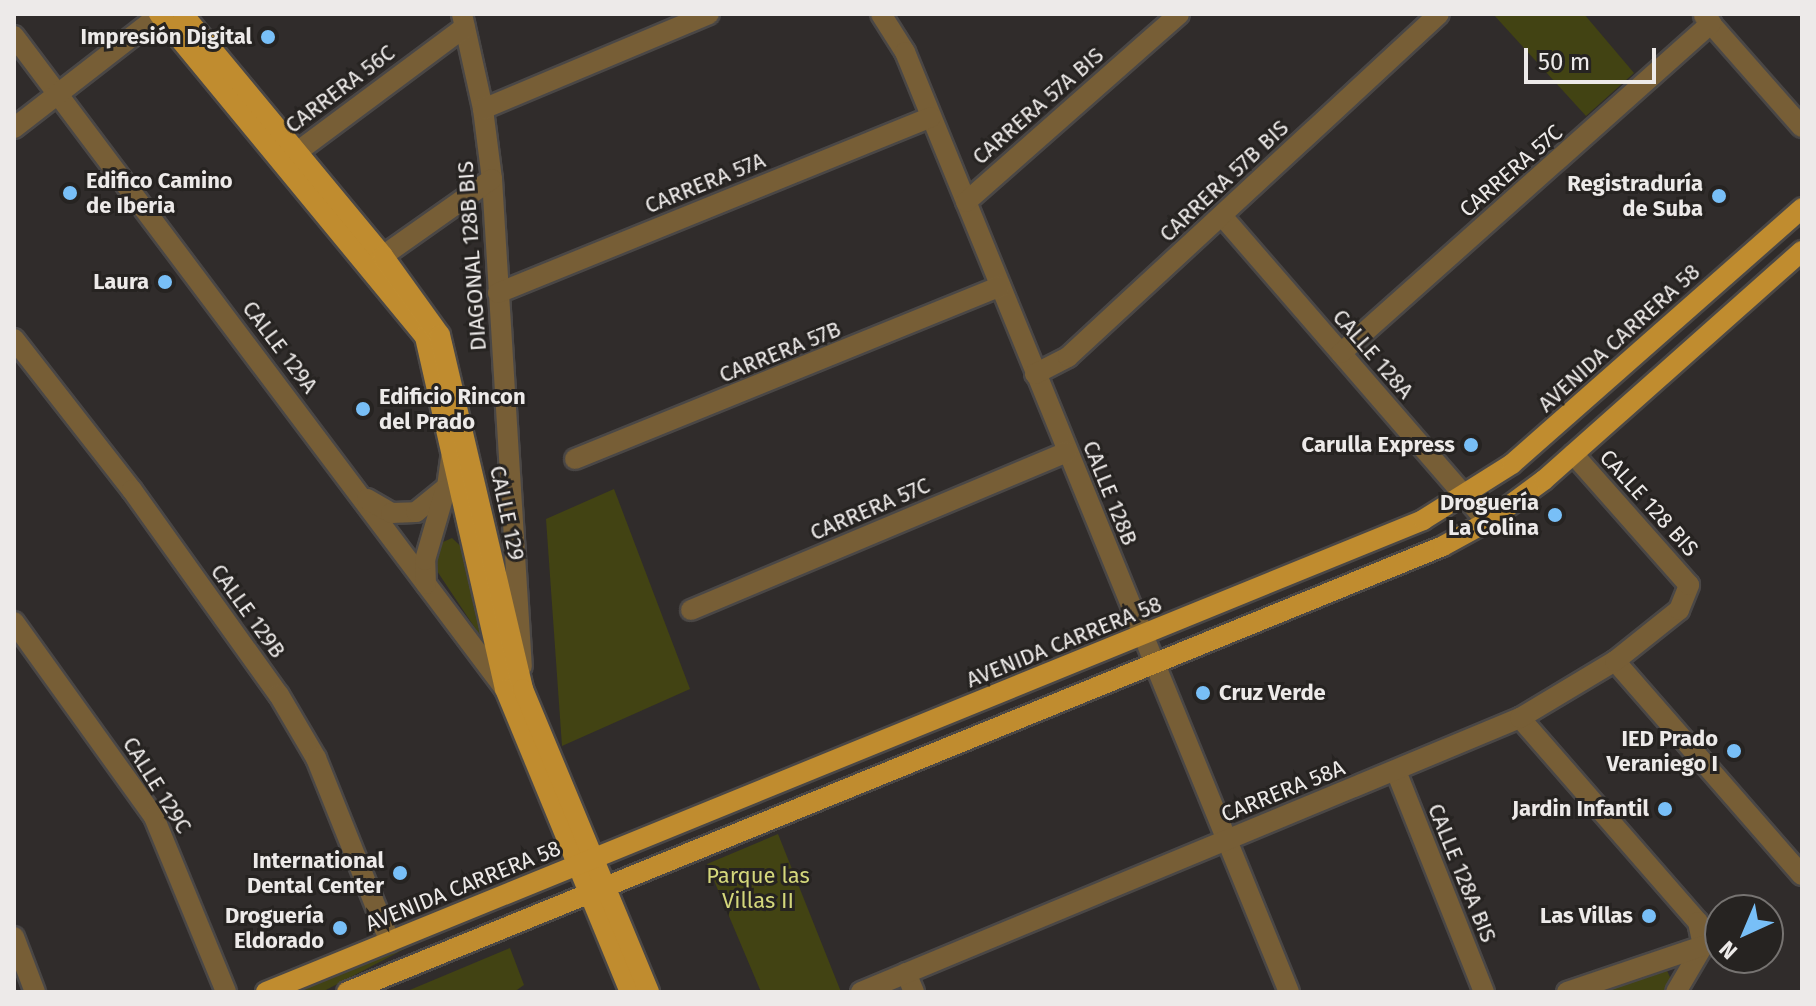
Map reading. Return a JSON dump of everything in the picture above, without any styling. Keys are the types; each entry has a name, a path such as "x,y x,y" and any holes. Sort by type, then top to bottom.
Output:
{"main road":[{"name":"CALLE 129","path":"160,14 290,157 440,335 514,689"},
{"name":"CALLE 129","path":"183,14 290,157"},
{"name":"AVENIDA CARRERA 58","path":"266,992 1393,535 1465,496 1540,441 1802,208"},
{"path":"347,992 1426,554 1487,522 1573,454 1802,251"},
{"name":"CALLE 129","path":"377,261 425,337 514,689 595,890 630,992"},
{"name":"CALLE 129","path":"595,890 649,992"}],"street":[{"path":"14,128 160,14"},
{"path":"483,109 709,14"},
{"name":"CARRERA 57A BIS","path":"966,202 1179,14"},
{"name":"CARRERA 57B BIS","path":"1035,374 1068,357 1223,217 1415,22 1439,14"},
{"name":"CALLE 128B","path":"891,17 1289,992"},
{"path":"1707,19 1802,127"},
{"name":"CARRERA 57C","path":"1341,353 1707,19"},
{"name":"CARRERA 56C","path":"290,157 463,20"},
{"name":"DIAGONAL 128B BIS","path":"463,20 483,109 492,179 514,689"},
{"name":"CALLE 129A","path":"14,36 426,585 514,689"},
{"name":"CARRERA 57A","path":"498,293 931,117"},
{"path":"377,261 492,179"},
{"name":"CALLE 128A","path":"1223,217 1487,522"},
{"name":"CARRERA 57B","path":"575,459 1000,286"},
{"name":"CALLE 129B","path":"14,339 132,490 279,695 316,758 390,942"},
{"name":"CALLE 129","path":"447,487 452,444"},
{"name":"CARRERA 57C","path":"691,610 1067,452"},
{"name":"CALLE 128 BIS","path":"1573,454 1689,585"},
{"path":"357,492 375,506 402,515 428,505 447,487"},
{"path":"426,585 425,560 447,487"},
{"name":"CARRERA 58A","path":"861,992 910,982 1226,840 1520,718 1615,661 1679,610 1689,585"},
{"name":"CALLE 129C","path":"14,622 154,817 226,992"},
{"path":"1615,661 1802,875"},
{"path":"1520,718 1703,939"},
{"name":"CALLE 128A BIS","path":"1396,771 1484,992"},
{"path":"14,937 35,992"},
{"path":"1567,992 1703,939"},
{"path":"1676,992 1703,939"}],"green space":[{"path":"1493,14 1584,14 1634,73 1586,116"},
{"path":"614,489 690,689 562,746 546,519"},
{"path":"452,538 469,554 485,643 433,565 434,546"},
{"name":"Parque las Villas II","path":"778,834 841,992 761,992 707,864"},
{"path":"441,930 322,992 288,992"},
{"path":"510,948 524,985 514,992 405,992"},
{"path":"1666,968 1672,982 1666,992 1602,992"}],"place":[{"name":"Impresión Digital","path":"268,37"},
{"name":"Edifico Camino de Iberia","path":"70,193"},
{"name":"Registraduría de Suba","path":"1719,196"},
{"name":"Laura","path":"165,282"},
{"name":"Edificio Rincon del Prado","path":"363,409"},
{"name":"Carulla Express","path":"1471,445"},
{"name":"Droguería La Colina","path":"1555,515"},
{"name":"Cruz Verde","path":"1203,693"},
{"name":"IED Prado Veraniego I","path":"1734,751"},
{"name":"Jardin Infantil","path":"1665,809"},
{"name":"International Dental Center","path":"400,873"},
{"name":"Las Villas","path":"1649,916"},
{"name":"Droguería Eldorado","path":"340,928"}]}
